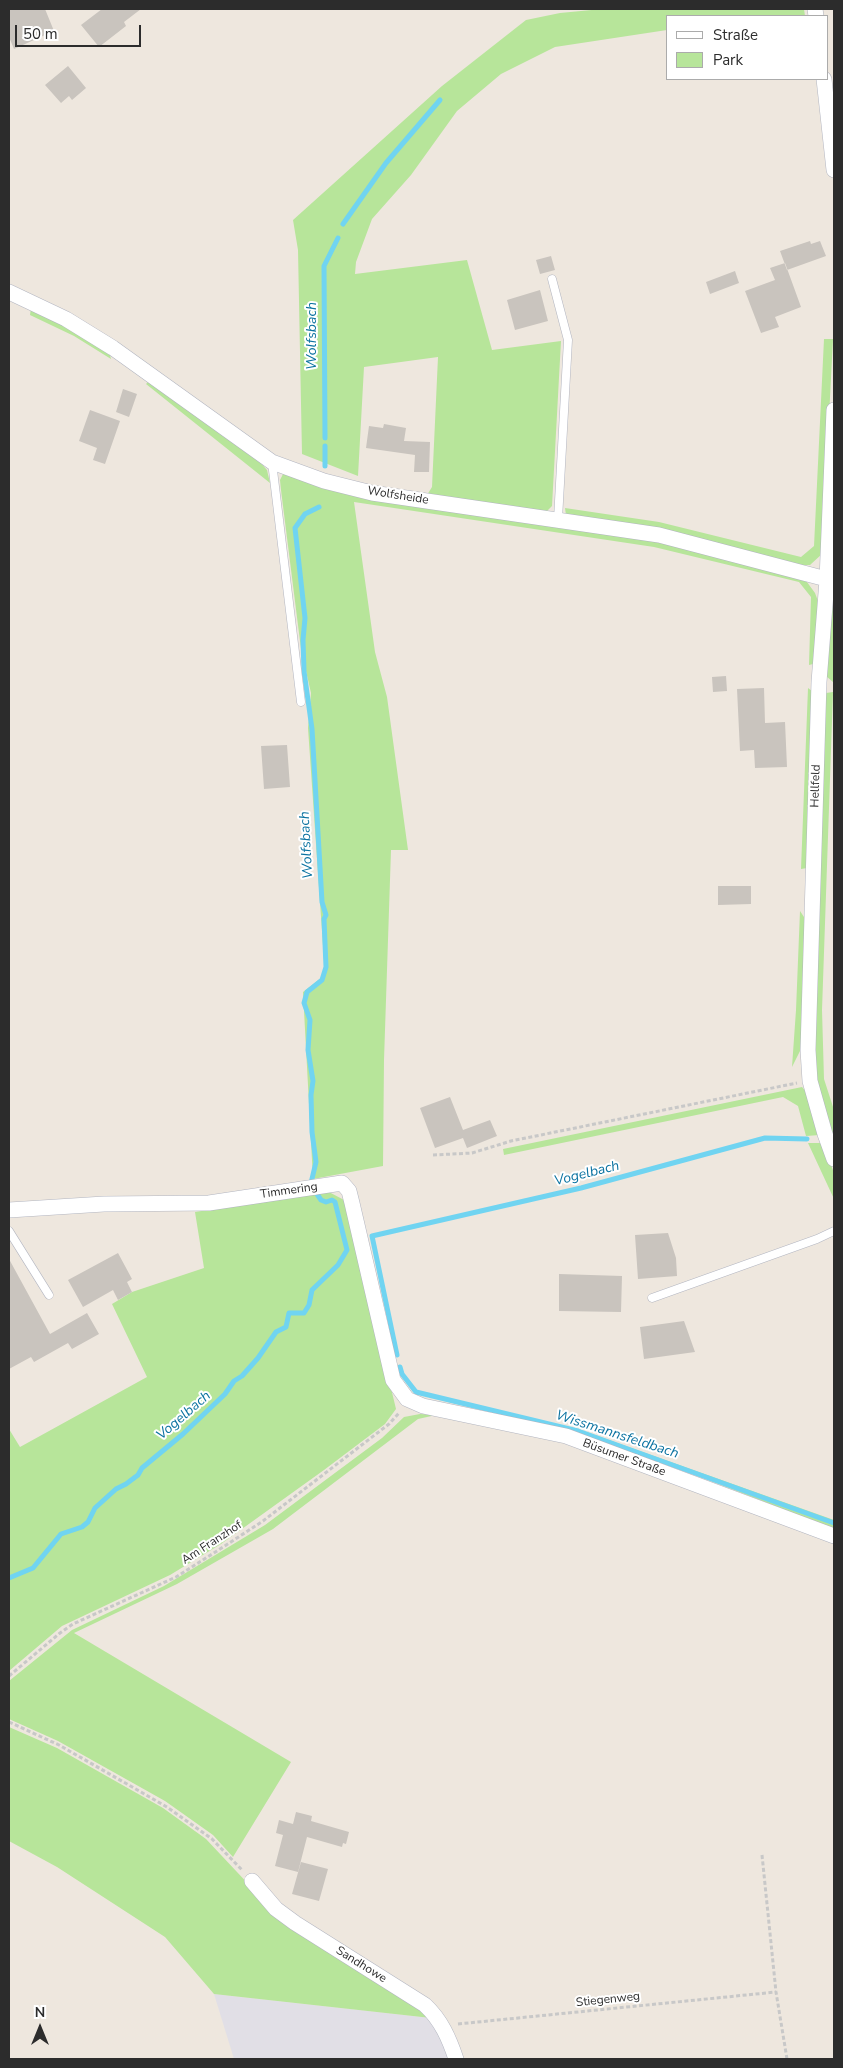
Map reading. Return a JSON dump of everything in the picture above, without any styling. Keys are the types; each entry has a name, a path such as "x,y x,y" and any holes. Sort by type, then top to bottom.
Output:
{"street":[{"path":"824,80 833,143 834,170"},
{"name":"Wolfsheide","path":"9,292 66,319 113,348 272,462 324,481 372,493 659,535 831,581"},
{"name":"Hellfeld","path":"834,410 831,581 819,682 808,1050 810,1081 834,1159"},
{"name":"Timmering","path":"9,1210 104,1204 208,1203 342,1183 349,1191 352,1202 393,1380 407,1399"},
{"name":"Büsumer Straße","path":"407,1399 423,1406 566,1436 834,1536"},
{"name":"Sandhowe","path":"252,1881 276,1909 425,2005 435,2014 442,2025 456,2059"}],"lane":[{"path":"552,279 568,340 558,519"},
{"path":"272,462 301,702"},
{"path":"9,1231 49,1294"},
{"path":"652,1298 817,1239 834,1231"}],"path":[{"path":"432,1156 472,1153 511,1141 810,1081"},
{"name":"Am Franzhof","path":"9,1676 73,1624 176,1577 263,1520 389,1424 400,1413 407,1399"},
{"path":"9,1722 59,1745 167,1807 212,1839 252,1881"},
{"path":"762,1855 776,1992 787,2059"},
{"name":"Stiegenweg","path":"442,2025 776,1992"}],"shaded area":[{"path":"214,1994 431,2018 453,2059 234,2059"}],"green space":[{"path":"602,9 804,9 805,15 666,15 666,30 555,47 501,74 457,111 411,175 372,219 356,262 355,274 467,260 492,350 561,341 552,506 545,513 427,495 432,487 438,357 364,367 358,476 302,454 298,250 293,220 442,86 526,20 560,13"},
{"path":"31,308 109,351 111,359 74,336 30,315"},
{"path":"824,339 833,339 822,554 810,565 799,565 566,515 565,508 659,522 801,557 814,546"},
{"path":"150,380 259,461 267,470 270,483 146,384"},
{"path":"283,474 317,486 356,496 656,541 804,578 815,593 818,601 813,664 809,665 811,597 799,582 654,547 354,502 375,652 387,697 408,850 391,850 384,1060 383,1166 313,1179 303,992 325,975 308,728 311,693 301,649 281,490 280,480"},
{"path":"834,597 833,682 826,676 830,601"},
{"path":"808,688 812,691 807,868 801,869"},
{"path":"833,692 822,1010 824,1079 834,1110 834,1136 832,1136 818,1088 815,1066 816,979 826,693"},
{"path":"800,911 806,920 802,1047 792,1067 796,1010"},
{"path":"802,1087 808,1094 820,1135 806,1136 798,1106 783,1097 504,1155 503,1149"},
{"path":"808,1143 823,1143 834,1173 834,1199"},
{"path":"327,1191 346,1201 396,1409 385,1424 221,1544 170,1575 62,1626 9,1671 9,1429 20,1447 147,1377 112,1304 132,1292 204,1268 195,1212"},
{"path":"420,1414 436,1415 418,1419 273,1529 177,1584 74,1633 291,1762 233,1857 213,1835 165,1801 58,1741 9,1719 9,1681 72,1630 164,1586 265,1525 382,1438 404,1417"},
{"path":"578,1429 834,1520 834,1529"},
{"path":"9,1727 57,1748 163,1808 206,1839 268,1905 421,2006 431,2018 214,1994 165,1937 57,1867 9,1841"}],"building":[{"path":"9,9 45,9 54,31 14,49 9,37"},
{"path":"102,9 141,9 124,22 126,26 99,47 81,25"},
{"path":"68,66 86,88 72,100 69,96 61,103 45,85"},
{"path":"810,241 811,244 820,241 826,256 787,270 780,251"},
{"path":"551,256 555,270 540,274 536,260"},
{"path":"785,263 801,307 775,317 779,327 761,333 745,291 775,280 770,268"},
{"path":"735,271 739,283 710,294 706,282"},
{"path":"540,290 548,321 515,330 507,300"},
{"path":"123,389 137,394 129,417 116,412"},
{"path":"90,410 120,421 105,464 93,460 97,448 79,441"},
{"path":"384,424 406,428 404,441 430,442 429,472 414,472 415,455 366,448 369,426 383,428"},
{"path":"726,676 727,691 713,692 712,677"},
{"path":"764,688 765,723 785,722 787,767 755,768 754,750 740,751 737,689"},
{"path":"287,745 290,787 264,789 261,746"},
{"path":"718,886 751,886 751,904 718,905"},
{"path":"450,1097 463,1130 490,1120 497,1136 467,1148 463,1138 435,1148 420,1108"},
{"path":"668,1233 676,1258 677,1276 638,1279 635,1235"},
{"path":"118,1253 132,1279 127,1282 132,1292 118,1300 113,1290 83,1307 68,1280"},
{"path":"9,1259 50,1334 87,1313 99,1334 72,1349 68,1343 34,1362 31,1357 9,1369"},
{"path":"559,1274 622,1276 621,1312 559,1311"},
{"path":"684,1321 695,1352 644,1359 640,1327"},
{"path":"296,1812 312,1816 311,1821 349,1832 346,1844 343,1843 342,1847 307,1837 298,1872 275,1866 283,1835 276,1833 279,1820 293,1824"},
{"path":"301,1862 328,1869 319,1901 292,1894"}],"waterway":[{"name":"Wolfsbach","path":"343,224 386,163 440,100"},
{"name":"Wolfsbach","path":"325,438 324,266 338,238"},
{"name":"Wolfsbach","path":"325,446 325,466"},
{"name":"Wolfsbach","path":"311,1183 316,1162 312,1132 311,1095 313,1081 308,1050 310,1020 304,1003 307,992 322,980 326,967 324,919 326,915 322,902 312,729 304,671 303,640 305,618 295,528 305,514 319,507"},
{"name":"Vogelbach","path":"397,1355 372,1236 581,1188 765,1138 807,1139"},
{"name":"Vogelbach","path":"9,1578 33,1568 61,1534 82,1527 88,1522 95,1508 116,1489 138,1475 142,1468 183,1434 225,1394 234,1381 242,1376 258,1358 276,1332 286,1327 289,1313 304,1313 309,1305 312,1290 338,1265 347,1250 335,1202 332,1200 326,1202 321,1200 317,1194"},
{"name":"Wissmannsfeldbach","path":"400,1367 402,1374 416,1392 578,1431 834,1523"}]}
